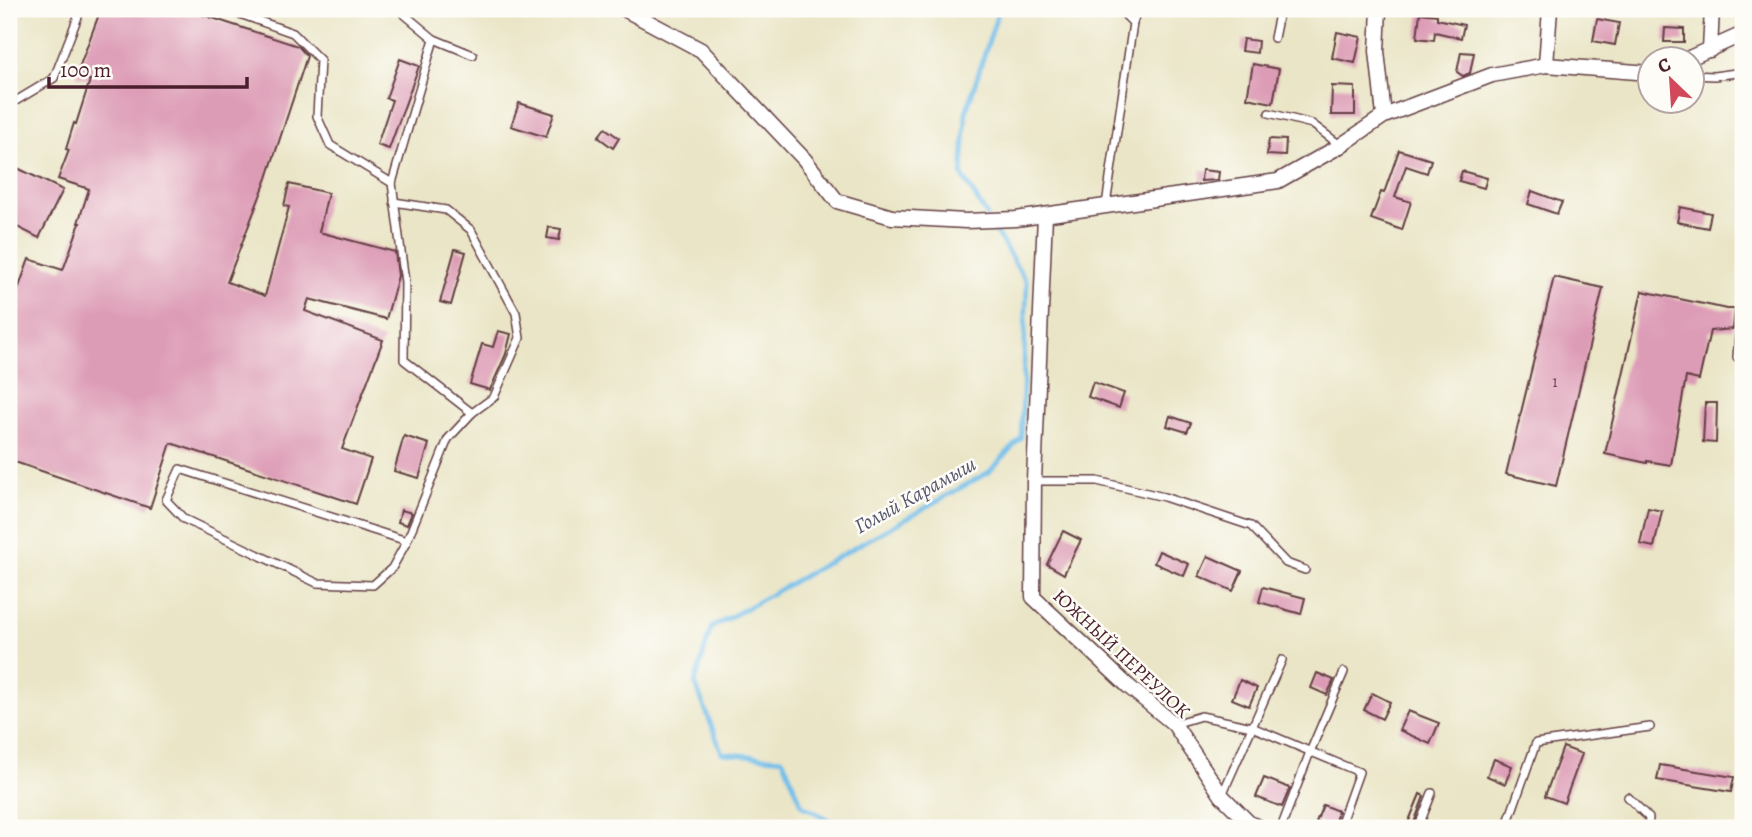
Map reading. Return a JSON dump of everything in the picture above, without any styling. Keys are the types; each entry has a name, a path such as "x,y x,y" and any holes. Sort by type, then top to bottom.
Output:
{"street":[{"path":"624,9 701,50 804,159 837,201 892,217 1016,219 1278,181 1384,116 1492,75 1546,65 1636,72"},
{"path":"1379,9 1377,51 1384,116"},
{"path":"1546,65 1549,9"},
{"path":"1710,50 1712,9"},
{"path":"1706,52 1743,34"},
{"name":"ЮЖНЫЙ ПЕРЕУЛОК","path":"1045,215 1034,481 1033,597 1128,686 1174,724 1222,796 1249,823 1260,828"}],"lane":[{"path":"9,105 54,78 81,9"},
{"path":"226,9 293,33 320,60 317,116 330,145 392,183"},
{"path":"398,9 434,39 473,55"},
{"path":"1119,9 1133,23"},
{"path":"1106,205 1133,23 1138,9"},
{"path":"1274,38 1280,9"},
{"path":"434,39 392,183 405,282 404,360 472,413"},
{"path":"1706,76 1743,72"},
{"path":"1269,113 1312,124 1340,145"},
{"path":"394,202 446,210 471,230 516,313 520,338 494,397 472,413 448,439 407,541 391,568 373,585 317,583 184,519 166,500 180,469 407,541"},
{"path":"1743,289 1737,357 1743,357"},
{"path":"1034,481 1097,481 1164,497 1251,526 1286,563 1305,570"},
{"path":"1222,796 1282,660"},
{"path":"1281,828 1344,672"},
{"path":"1174,724 1200,716 1252,727 1359,772 1339,828"},
{"path":"1506,828 1536,743 1650,727"},
{"path":"1418,828 1432,793"},
{"path":"1628,797 1649,818 1648,828"}],"building":[{"path":"101,9 185,9 298,46 307,56 267,178 227,282 265,296 289,207 284,206 289,184 328,193 319,232 395,252 398,276 386,319 309,299 305,311 383,340 342,449 371,459 356,504 171,443 150,508 9,460 9,315 29,259 63,270 80,223 89,189 58,179 90,80 76,76"},
{"path":"1420,13 1437,15 1437,19 1464,25 1461,38 1435,32 1434,40 1417,38"},
{"path":"1597,19 1619,23 1615,45 1593,41"},
{"path":"1665,28 1684,29 1684,42 1664,42"},
{"path":"1337,32 1361,37 1355,63 1332,58"},
{"path":"1243,39 1258,41 1257,53 1241,51"},
{"path":"1461,52 1474,53 1470,73 1463,76 1457,72"},
{"path":"400,59 419,66 389,149 377,145 392,100 386,98"},
{"path":"1253,64 1279,69 1273,103 1247,98"},
{"path":"1332,86 1355,87 1355,115 1331,115"},
{"path":"519,103 554,114 546,137 511,126"},
{"path":"605,128 619,138 613,148 598,137"},
{"path":"1269,139 1286,140 1285,156 1267,155"},
{"path":"1399,150 1431,160 1427,173 1406,166 1395,197 1411,202 1402,230 1371,219 1381,192 1384,193"},
{"path":"9,164 63,190 39,238 9,223"},
{"path":"1202,170 1219,172 1218,180 1201,181"},
{"path":"1462,171 1487,178 1484,188 1459,181"},
{"path":"1532,191 1562,202 1557,214 1528,204"},
{"path":"1680,207 1711,213 1708,228 1677,222"},
{"path":"549,227 561,229 559,240 547,238"},
{"path":"455,249 466,252 451,305 440,302"},
{"path":"1554,277 1603,288 1556,486 1506,474"},
{"path":"1642,291 1735,309 1733,329 1710,331 1699,380 1686,377 1671,465 1605,454"},
{"path":"498,331 511,334 506,354 490,390 470,384 482,344 493,347"},
{"path":"1093,382 1124,393 1119,408 1088,397"},
{"path":"1705,403 1717,403 1716,443 1703,442"},
{"path":"1170,416 1191,423 1187,432 1167,426"},
{"path":"404,436 429,444 419,478 394,471"},
{"path":"1648,508 1662,511 1654,547 1640,544"},
{"path":"401,510 412,513 407,525 398,522"},
{"path":"1063,531 1081,540 1064,574 1047,564"},
{"path":"1159,551 1189,564 1184,576 1154,563"},
{"path":"1208,556 1242,571 1233,591 1199,576"},
{"path":"1263,587 1305,598 1301,614 1259,602"},
{"path":"1317,673 1334,680 1327,695 1311,688"},
{"path":"1240,680 1257,688 1249,706 1232,699"},
{"path":"1372,693 1390,702 1382,719 1364,710"},
{"path":"1408,711 1439,723 1430,744 1399,730"},
{"path":"1563,747 1582,754 1564,803 1545,796"},
{"path":"1494,759 1512,766 1505,784 1487,776"},
{"path":"1660,765 1734,777 1731,792 1657,780"},
{"path":"1264,778 1290,788 1282,807 1256,797"},
{"path":"1420,794 1424,796 1412,828 1406,828"},
{"path":"1323,805 1338,811 1333,828 1316,822"}],"waterway":[{"name":"Голый Карамыш","path":"987,216 962,175 966,112 999,9"},
{"name":"Голый Карамыш","path":"844,828 802,805 783,759 722,753 695,683 711,628 989,472 1021,438 1027,283 991,224"}]}
